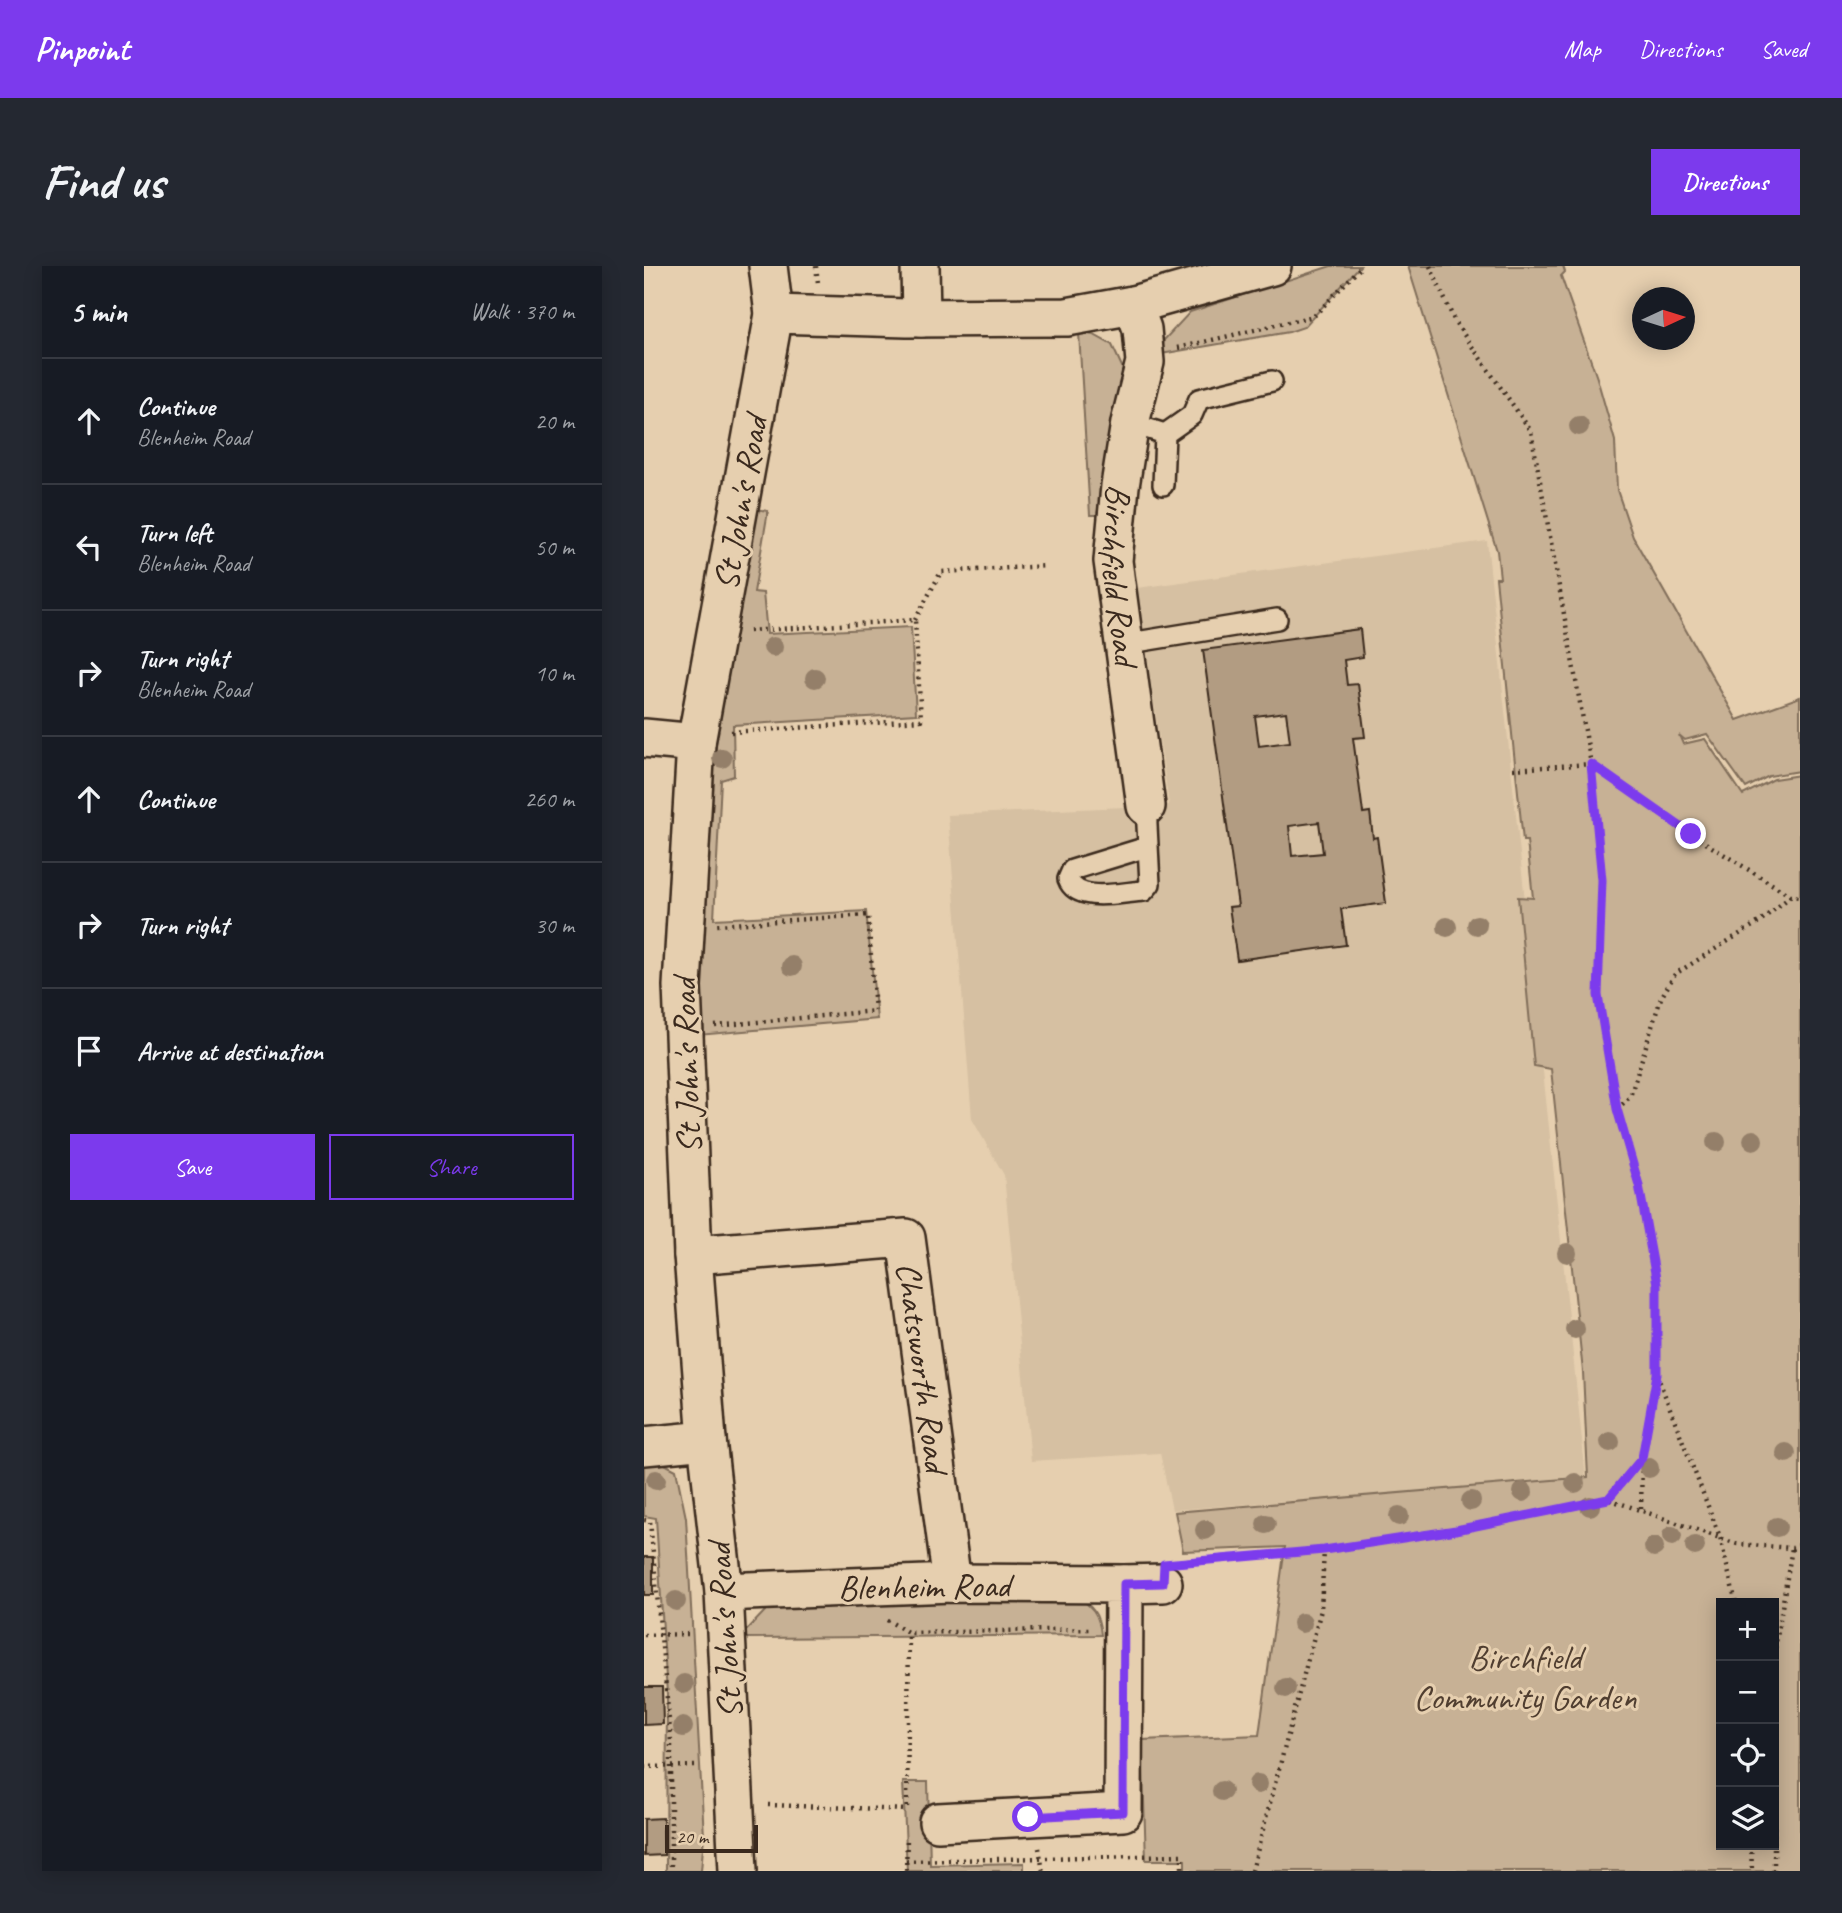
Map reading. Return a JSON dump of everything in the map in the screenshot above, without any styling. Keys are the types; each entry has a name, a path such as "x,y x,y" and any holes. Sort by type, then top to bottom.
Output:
{"street":[{"name":"St John's Road","path":"738,1871 724,1592 707,1440 693,1255 682,986 696,739 774,314 768,266"},
{"path":"920,266 920,318"},
{"path":"774,314 920,318 1067,317 1133,305 1272,266"},
{"name":"Birchfield Road","path":"1133,305 1142,329 1145,362 1130,423 1113,536 1124,644 1146,806"},
{"path":"644,738 696,739"},
{"name":"Chatsworth Road","path":"693,1255 906,1238 952,1583"},
{"path":"644,1446 707,1440"},
{"name":"Blenheim Road","path":"724,1592 952,1583 1163,1583"},
{"path":"915,1823 1123,1812 1124,1584"}],"lane":[{"path":"1165,434 1192,415 1199,399 1272,381"},
{"path":"1130,423 1165,434"},
{"path":"1163,485 1165,434"},
{"path":"1124,644 1277,619"},
{"path":"1146,806 1147,847"}],"path":[{"path":"1167,351 1314,316 1362,266"},
{"path":"1430,266 1455,321 1531,431 1591,764 1602,880 1598,995 1617,1109 1639,1185 1657,1284 1657,1374 1642,1458 1641,1508"},
{"path":"696,739 921,720 915,620 941,572 1047,566"},
{"path":"716,633 915,620"},
{"path":"1513,769 1591,764 1691,834 1791,896 1800,897"},
{"path":"1617,1109 1630,1097 1661,998 1675,974 1759,922 1791,896"},
{"path":"684,1029 875,1011 868,915 685,927"},
{"path":"1657,1374 1720,1537 1735,1598"},
{"path":"1608,1499 1642,1458"},
{"path":"1163,1583 1164,1564 1324,1550 1456,1530 1608,1499 1641,1508 1737,1544 1792,1548 1800,1545"},
{"path":"644,1520 650,1521 661,1634 671,1766 671,1871"},
{"path":"1779,1626 1792,1548"},
{"path":"1252,1871 1321,1610 1324,1550"},
{"path":"906,1871 915,1823 909,1633 1124,1629"},
{"path":"644,1635 726,1633"},
{"path":"644,1767 733,1766"},
{"path":"734,1804 915,1823"},
{"path":"1751,1850 1752,1871"},
{"path":"1774,1850 1774,1871"},
{"path":"906,1861 1182,1855 1182,1871"}],"shaded area":[{"path":"1487,541 1586,1478 1172,1510 1160,1453 1031,1461 1004,1175 972,1119 948,815 1169,805 1137,588"}],"green space":[{"path":"1331,266 1360,266 1304,327 1289,332 1161,354 1164,340 1190,312"},
{"name":"Birchfield Community Garden","path":"1408,266 1563,266 1565,272 1561,276 1597,378 1615,441 1617,490 1633,537 1737,720 1800,697 1800,771 1769,776 1746,788 1707,734 1685,740 1679,735 1683,744 1705,739 1743,795 1774,779 1800,775 1800,1871 1185,1871 1185,1860 1146,1860 1142,1740 1259,1735 1285,1547 1183,1551 1175,1512 1588,1477 1583,1372 1551,1069 1534,1066 1518,897 1533,898 1527,841 1523,841 1496,578 1500,578 1497,551"},
{"path":"1079,333 1094,335 1112,345 1124,371 1097,515 1090,515"},
{"path":"755,509 768,511 754,592 763,593 767,634 911,627 916,714 733,725 734,776 721,780 714,919 866,911 877,1019 698,1035 700,920 722,678"},
{"path":"657,1460 676,1470 686,1518 704,1836 701,1871 666,1871 667,1694 656,1518 644,1516 644,1461"},
{"path":"1073,1595 1093,1610 1101,1635 745,1638 746,1631 766,1610 944,1596"},
{"path":"903,1782 928,1782 930,1865 1024,1863 1024,1871 907,1871"}],"building":[{"path":"1360,629 1363,657 1344,660 1347,685 1358,684 1365,737 1353,738 1363,813 1370,812 1373,838 1377,837 1386,903 1341,909 1346,945 1237,960 1229,907 1238,906 1203,650","holes":["1286,712 1290,742 1259,746 1255,716","1319,822 1323,853 1292,856 1289,826"]},
{"path":"644,1557 653,1557 653,1595 644,1595"},
{"path":"644,1687 662,1687 663,1724 644,1725"},
{"path":"663,1818 664,1855 644,1856 644,1819"}],"route":[{"path":"1028,1817 1123,1812 1124,1584 1163,1583 1164,1564 1324,1550 1456,1530 1608,1499 1642,1458 1657,1374 1657,1284 1639,1185 1617,1109 1598,995 1602,880 1591,764 1691,834"}]}
